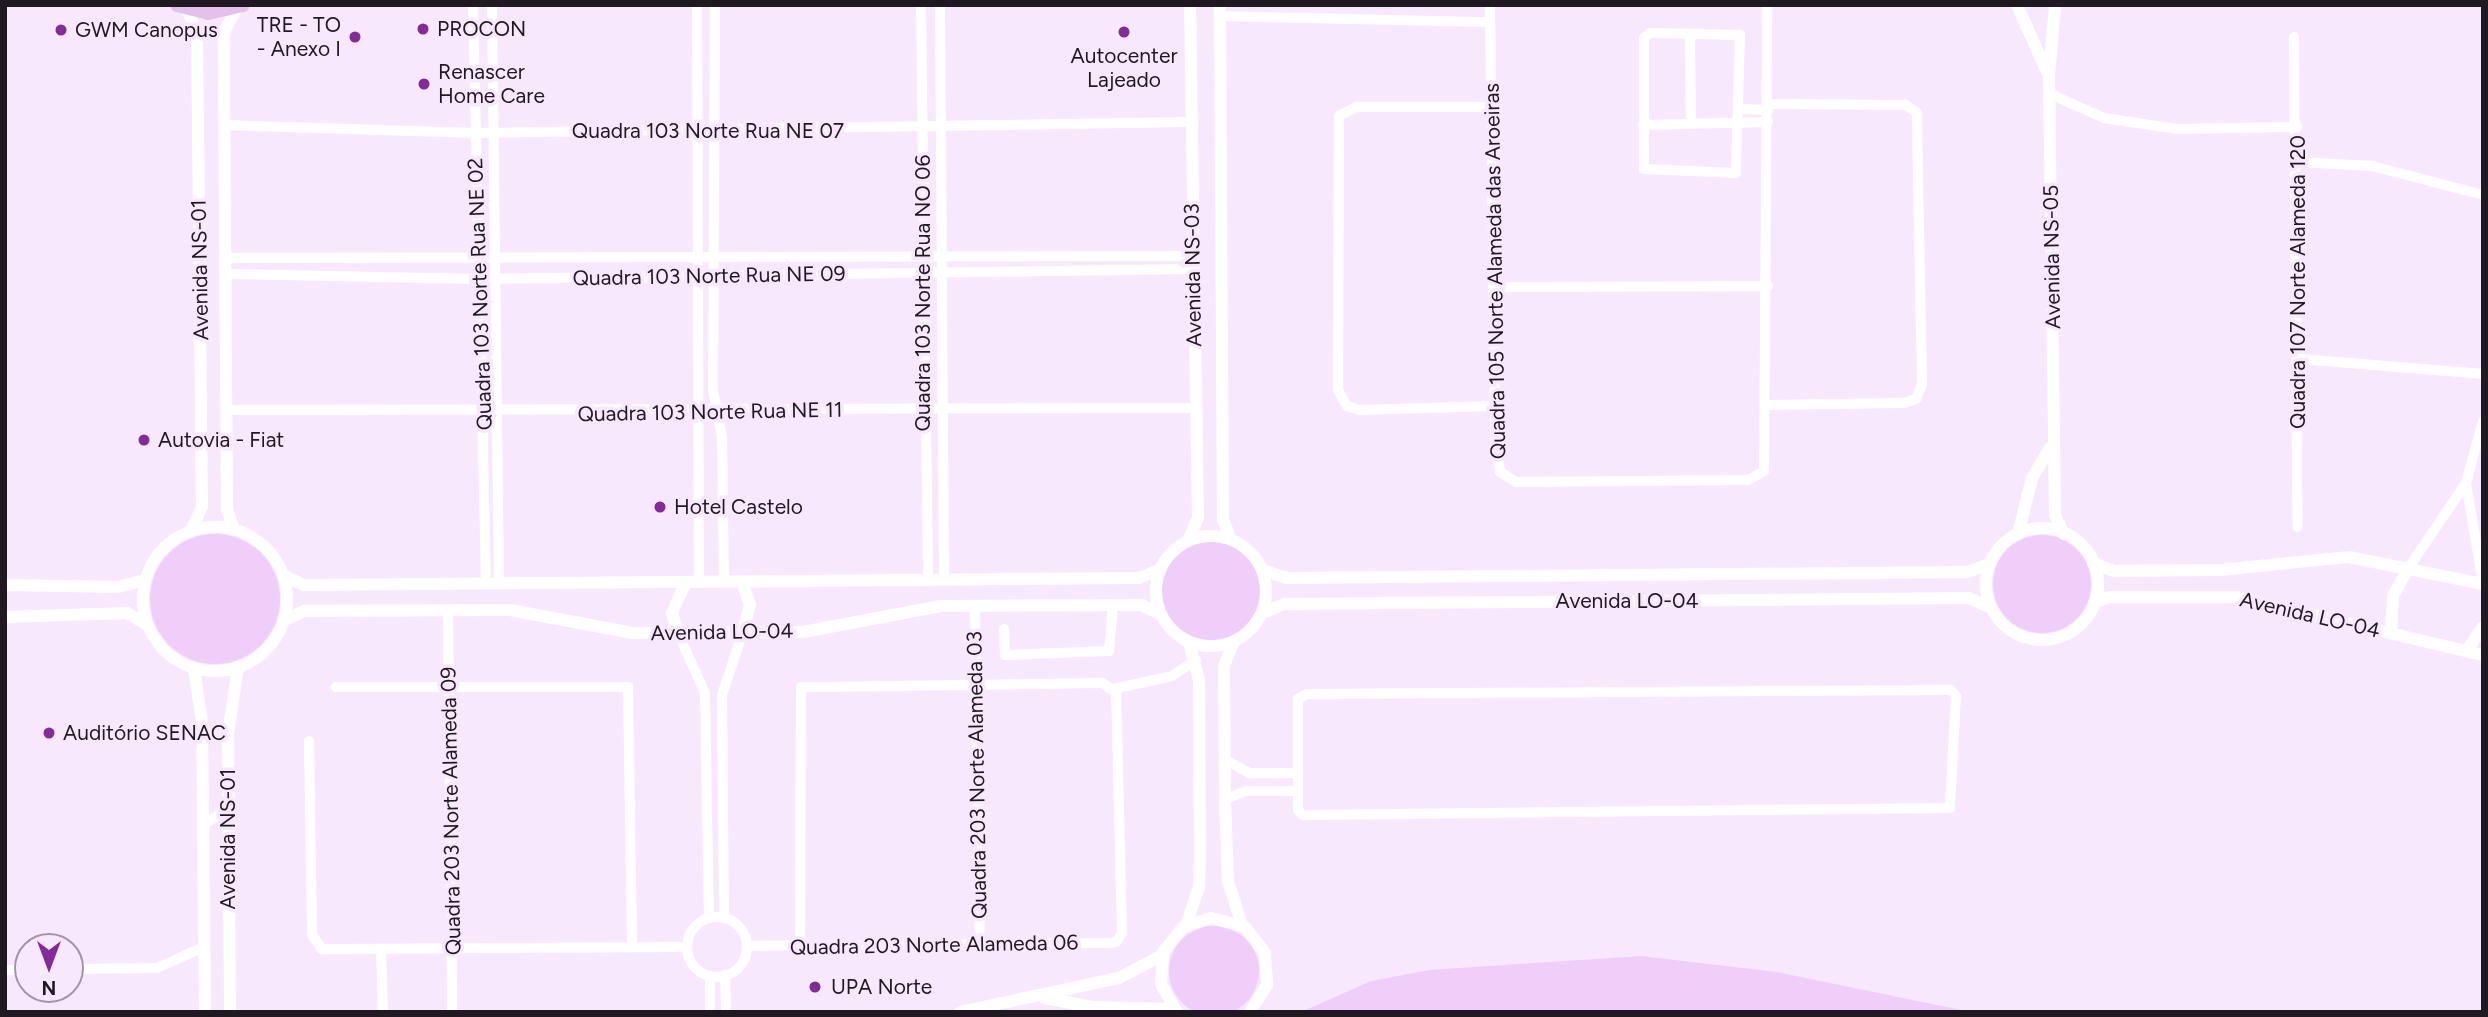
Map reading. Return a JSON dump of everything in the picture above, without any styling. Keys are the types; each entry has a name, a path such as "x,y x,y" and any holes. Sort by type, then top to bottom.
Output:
{"main road":[{"name":"Avenida NS-01","path":"182,7 239,7"}],"street":[{"name":"Quadra 103 Norte Rua NE 02","path":"473,5 478,262 481,279 493,584"},
{"name":"Quadra 103 Norte Rua NE 02","path":"492,5 501,414 493,584"},
{"path":"697,5 698,413 692,582 672,612 678,633 705,693 709,918"},
{"path":"715,5 717,130 713,390 721,412 724,582"},
{"name":"Quadra 103 Norte Rua NO 06","path":"921,5 928,580"},
{"name":"Quadra 103 Norte Rua NO 06","path":"940,5 940,410 944,580"},
{"name":"Avenida NS-03","path":"1160,570 1188,541 1198,518 1190,5"},
{"name":"Quadra 105 Norte Alameda das Aroeiras","path":"1490,5 1495,406 1500,472 1510,481 1530,482 1754,479 1767,464 1767,5"},
{"path":"2017,5 2049,76"},
{"path":"2049,76 2055,5"},
{"name":"Avenida NS-01","path":"182,7 197,32 201,511 191,531"},
{"name":"Avenida NS-01","path":"234,529 227,510 224,30 239,7"},
{"path":"1220,10 1490,22"},
{"name":"Avenida NS-03","path":"1220,10 1223,519 1231,540"},
{"path":"1690,34 1691,123"},
{"path":"1690,34 1740,35 1740,109 1741,165 1728,173 1647,173 1643,125 1644,38 1690,34"},
{"name":"Quadra 107 Norte Alameda 120","path":"2294,37 2301,359 2297,527"},
{"name":"Avenida NS-05","path":"2049,76 2055,514 2064,534 2093,563"},
{"path":"2050,94 2104,118 2178,129 2297,127"},
{"path":"1740,109 1906,105 1917,113 1922,384 1916,399 1904,403 1768,405"},
{"path":"1490,107 1356,107 1339,116 1338,390 1346,406 1359,410 1495,406"},
{"name":"Quadra 103 Norte Rua NE 07","path":"224,125 475,133 922,131 1191,122"},
{"path":"1643,125 1768,122"},
{"path":"2298,162 2372,166 2483,195"},
{"name":"Quadra 103 Norte Rua NE 09","path":"225,258 478,262 940,258 1192,263"},
{"name":"Quadra 103 Norte Rua NE 09","path":"225,274 481,279 940,274 1192,263"},
{"path":"1493,287 1768,286"},
{"path":"2301,359 2483,374"},
{"name":"Quadra 103 Norte Rua NE 11","path":"226,410 501,414 1195,408"},
{"path":"2391,633 2392,596 2466,483 2483,421"},
{"name":"Avenida NS-05","path":"1990,564 2018,534 2032,478 2054,437"},
{"path":"2466,483 2483,584"},
{"path":"5,617 127,613 148,625 169,654 194,668 238,667 265,651 284,620 284,576 267,549 234,529 191,531 163,549 145,580 148,625"},
{"path":"2018,534 2064,534"},
{"path":"1188,541 1231,540 1262,570 1262,614 1234,642 1224,666 1227,876 1242,925 1260,943 1268,965 1265,990 1251,1012"},
{"name":"Avenida LO-04","path":"2093,563 2114,571 2220,570 2344,557 2409,567 2483,584"},
{"path":"1990,564 1991,608 2014,633 2046,640 2076,628 2094,603 2093,563"},
{"name":"Avenida LO-04","path":"1262,570 1287,578 1968,572 1990,564"},
{"path":"284,576 304,585 493,584 1139,578 1160,570 1160,614 1189,642 1196,660 1200,881 1186,926 1162,955 1119,978 960,1012"},
{"path":"5,585 118,587 145,580"},
{"path":"724,918 722,695 750,605 742,582"},
{"name":"Avenida LO-04","path":"2094,603 2110,597 2237,597 2483,655"},
{"name":"Avenida LO-04","path":"1262,614 1284,604 1955,598 1991,608"},
{"path":"1004,629 1005,655 1109,651 1113,605"},
{"name":"Avenida LO-04","path":"284,620 304,611 525,611 602,631 678,633 803,632 901,608 1142,605 1160,614"},
{"name":"Quadra 203 Norte Alameda 03","path":"975,606 979,944"},
{"name":"Quadra 203 Norte Alameda 09","path":"448,610 452,1012"},
{"path":"2467,650 2483,627"},
{"path":"1189,642 1234,642"},
{"path":"800,946 799,690 807,684 1102,683 1114,689 1172,676 1196,660"},
{"name":"Avenida NS-01","path":"230,1012 227,809 229,705 238,667"},
{"name":"Avenida NS-01","path":"194,668 202,703 205,1012"},
{"path":"336,687 628,687 632,947"},
{"name":"Quadra 203 Norte Alameda 06","path":"747,946 979,944 1119,939 1114,689"},
{"path":"1951,690 1956,696 1950,808 1303,815 1298,792 1298,699 1307,694 1951,690"},
{"path":"309,741 317,946 381,950 687,947"},
{"path":"1224,759 1249,773 1298,773"},
{"path":"1225,799 1246,792 1298,792"},
{"path":"202,826 227,809"},
{"path":"709,918 724,918 740,928 747,946 742,963 725,975 710,976 694,966 687,947 694,927 709,918"},
{"path":"1186,926 1211,918 1242,925"},
{"path":"84,969 157,968 204,947"},
{"path":"381,950 383,1012"},
{"path":"1162,955 1161,985 1176,1010"},
{"path":"725,975 726,1012"},
{"path":"710,976 710,1012"},
{"path":"1033,997 1092,1007 1176,1010"}],"shaded area":[{"path":"215,534 240,539 261,553 275,574 280,599 275,624 261,645 240,659 215,664 190,659 169,645 155,624 150,599 155,574 169,553 190,539"},
{"path":"2042,535 2061,539 2076,550 2087,565 2091,584 2087,603 2076,618 2061,629 2042,633 2023,629 2008,618 1997,603 1993,584 1997,565 2008,550 2023,539"},
{"path":"1211,542 1230,546 1245,557 1256,572 1260,591 1256,610 1245,625 1230,636 1211,640 1192,636 1177,625 1166,610 1162,591 1166,572 1177,557 1192,546"},
{"path":"1214,926 1231,930 1246,939 1255,954 1259,971 1255,988 1246,1003 1231,1012 1214,1016 1197,1012 1182,1003 1173,988 1169,971 1173,954 1182,939 1197,930"},
{"path":"1641,956 1777,972 1971,1012 1301,1012 1371,981 1429,970"}],"place":[{"name":"PROCON","path":"423,29"},
{"name":"GWM Canopus","path":"61,30"},
{"name":"Autocenter Lajeado","path":"1124,32"},
{"name":"TRE - TO - Anexo I","path":"355,37"},
{"name":"Renascer Home Care","path":"424,84"},
{"name":"Autovia - Fiat","path":"144,440"},
{"name":"Hotel Castelo","path":"660,507"},
{"name":"Auditório SENAC","path":"49,733"},
{"name":"UPA Norte","path":"815,987"}]}
